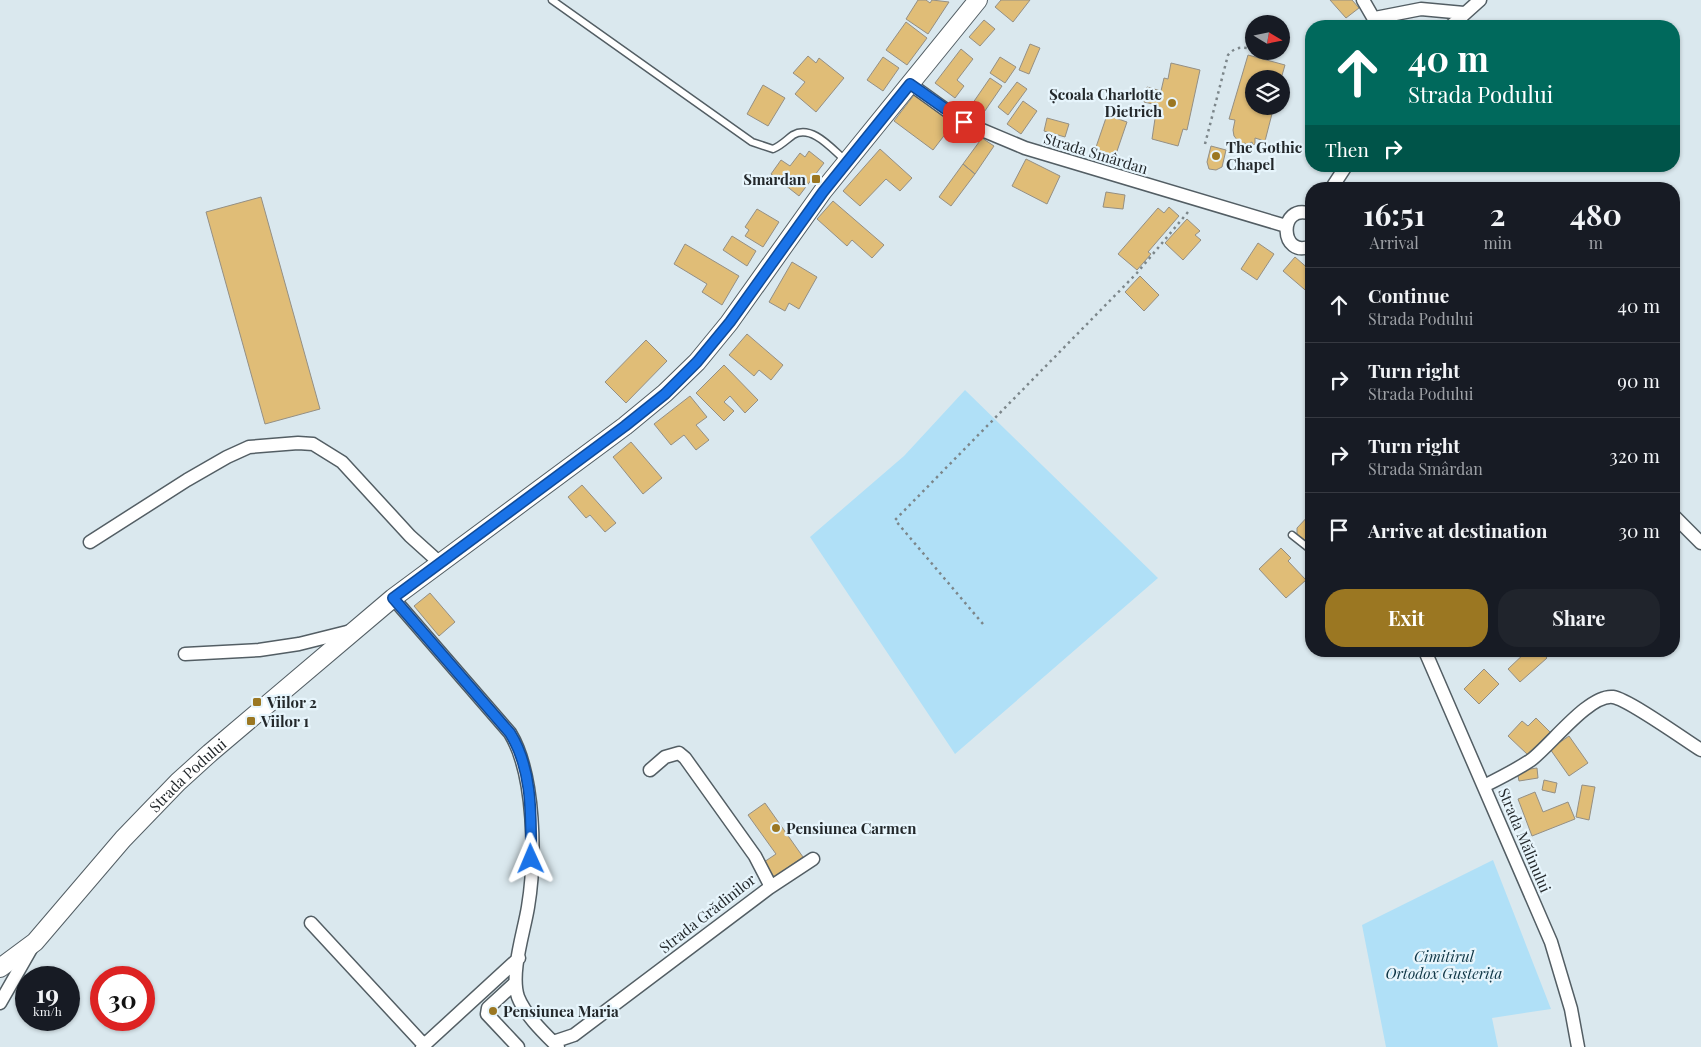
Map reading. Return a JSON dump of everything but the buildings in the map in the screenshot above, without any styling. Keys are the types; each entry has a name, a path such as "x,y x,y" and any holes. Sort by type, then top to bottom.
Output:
{"street":[{"name":"Strada Podului","path":"0,968 35,942 123,839 178,782 393,598 625,426 684,375 730,322 847,161 978,0"},
{"path":"1363,0 1376,20"},
{"path":"1458,20 1480,0"},
{"path":"1384,20 1421,9 1464,13"},
{"name":"Strada Smârdan","path":"910,84 964,122 1025,148 1286,226"},
{"path":"1305,214 1292,216 1286,226 1290,243 1301,248 1305,247"},
{"path":"90,542 187,480 249,447 298,443 313,444 342,462 410,536 440,563"},
{"path":"1680,522 1701,543"},
{"path":"393,598 510,733 519,747 525,767 531,812 531,859 529,905 515,983 524,1008 555,1044"},
{"path":"186,654 259,650 299,644 354,630"},
{"name":"Strada Mălinului","path":"1428,657 1551,942 1571,1009 1578,1047"},
{"path":"1484,786 1529,761 1548,746 1589,704 1606,697 1623,700 1701,750"},
{"name":"Strada Grădinilor","path":"555,1044 574,1035 769,888 769,883 755,856 679,752 672,754 650,770"},
{"path":"769,888 813,859"},
{"path":"311,923 423,1046 519,958"},
{"path":"0,1003 35,942"},
{"path":"515,983 488,1008 487,1014 518,1047"}],"lane":[{"path":"552,0 752,142 774,149 784,144 793,136 800,133 809,133 819,138 847,161"},
{"path":"1292,534 1305,545"}],"path":[{"path":"1205,144 1228,55 1234,49 1245,47"},
{"path":"983,624 895,520 1137,273 1182,219"}],"green space":[{"path":"965,390 1158,578 955,754 810,537 904,456"},
{"name":"Cimitirul Ortodox Gușterița","path":"1493,860 1551,1009 1492,1018 1498,1047 1386,1047 1362,925"}],"place":[{"name":"Școala Charlotte Dietrich","path":"1172,103"},
{"name":"The Gothic Chapel","path":"1216,156"},
{"name":"Smardan","path":"816,179"},
{"name":"Viilor 2","path":"257,702"},
{"name":"Viilor 1","path":"251,721"},
{"name":"Pensiunea Carmen","path":"776,828"},
{"name":"Pensiunea Maria","path":"493,1011"}],"route":[{"path":"531,859 531,812 525,767 519,747 510,733 393,598 625,426 665,394 697,362 730,322 801,221 910,84 964,122"}]}
